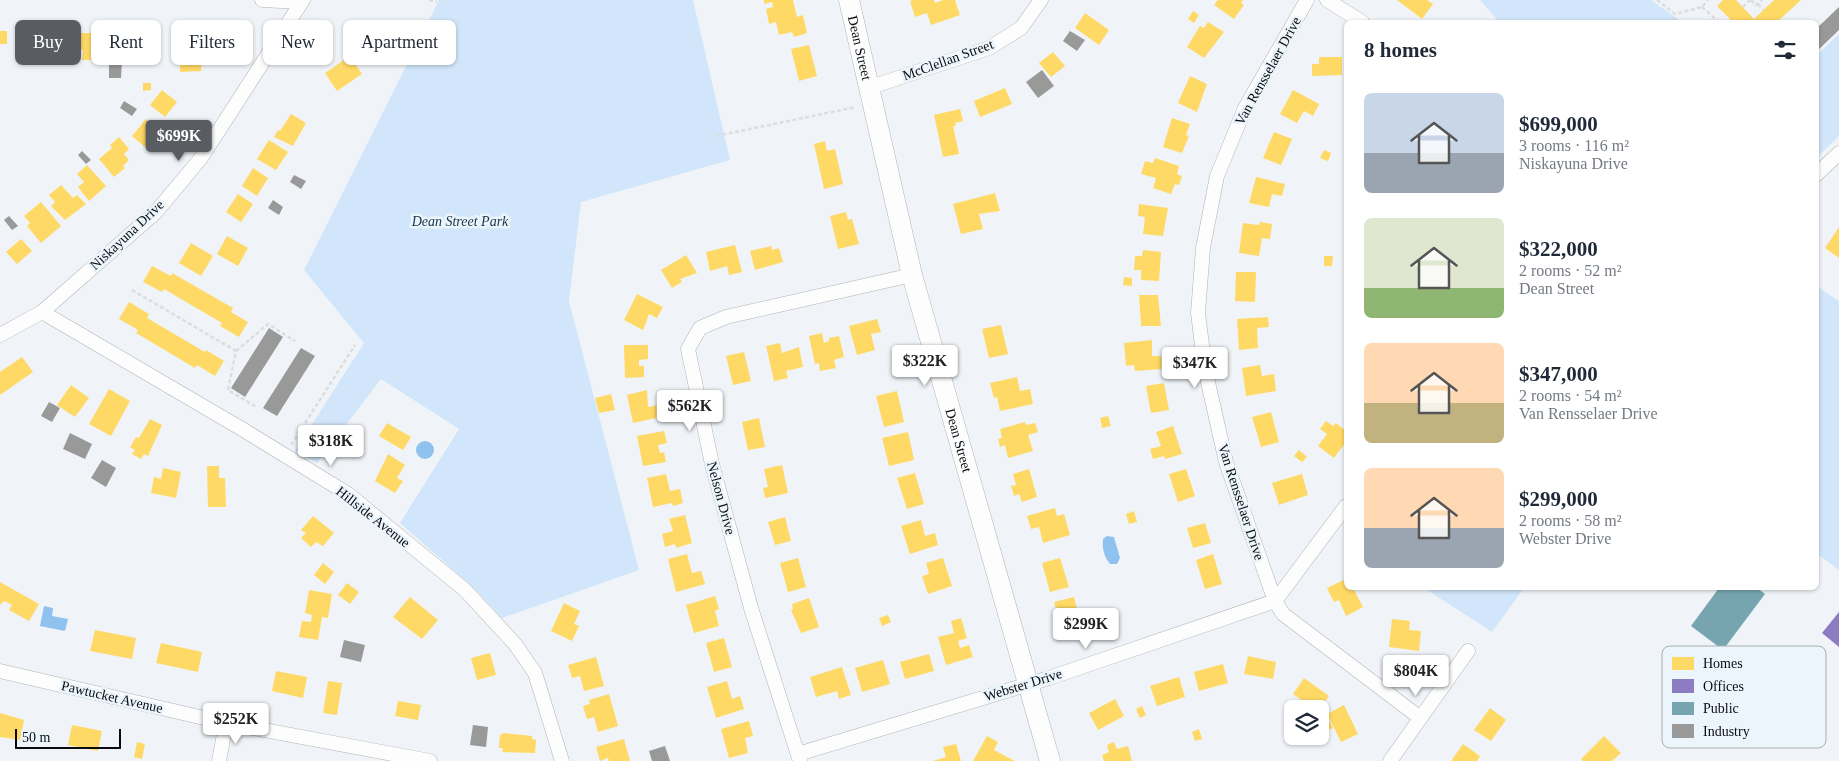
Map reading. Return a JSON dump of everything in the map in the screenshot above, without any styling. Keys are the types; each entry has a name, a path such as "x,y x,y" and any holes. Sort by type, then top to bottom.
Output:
{"street":[{"path":"262,0 302,1"},
{"name":"Dean Street","path":"849,0 912,275 1050,761"},
{"name":"McClellan Street","path":"870,96 988,48 1021,28 1041,0"},
{"name":"Van Rensselaer Drive","path":"1307,0 1245,108 1217,176 1203,248 1198,312 1205,369 1226,462 1275,601 1283,614 1419,717"},
{"path":"1327,0 1359,20"},
{"name":"Niskayuna Drive","path":"42,312 156,212 201,158 302,1"},
{"path":"1819,173 1839,153"},
{"name":"Nelson Drive","path":"799,757 751,608 712,464 688,348 700,328 726,317 912,275"},
{"path":"0,335 42,312"},
{"name":"Hillside Avenue","path":"42,312 348,494 465,590 502,630 535,673 562,761"},
{"path":"1275,601 1344,509"},
{"name":"Webster Drive","path":"799,757 1027,685 1275,601"},
{"path":"1390,761 1419,717 1468,651"},
{"name":"Pawtucket Avenue","path":"0,671 226,724 430,761"},
{"path":"219,761 226,724"}],"path":[{"path":"429,0 438,2"},
{"path":"1657,0 1676,14 1702,7 1708,0"},
{"path":"1743,7 1750,0 1756,6 1758,4 1763,10"},
{"path":"1758,4 1762,0"},
{"path":"1702,7 1718,20"},
{"path":"716,136 870,96"},
{"path":"132,290 236,351"},
{"path":"255,406 228,390 236,351 268,324 295,341"},
{"path":"285,455 355,345"}],"green space":[{"name":"Dean Street Park","path":"439,0 693,0 730,160 581,202 569,301 639,570 502,618 474,588 400,523 459,429 381,379 317,463 295,451 364,343 304,270 406,65 456,65 456,20 429,20"},
{"path":"1480,0 1651,0 1679,20 1497,20"},
{"path":"1839,34 1839,136 1819,155 1819,53"},
{"path":"1819,288 1839,301 1839,570 1819,555"},
{"path":"1427,590 1523,590 1492,632"}],"water":[{"path":"425,441 431,444 434,450 431,456 425,459 419,456 416,450 419,444"},
{"path":"1107,536 1114,537 1120,558 1117,564 1110,564 1105,555 1103,539"},
{"path":"44,606 53,608 52,616 68,619 65,631 40,626"}],"building: Homes":[{"path":"764,0 793,0 797,17 803,15 807,33 794,37 792,32 779,35 776,22 769,24 766,9 773,7 772,2 764,4"},
{"path":"934,0 935,3 943,0 955,0 960,15 931,25 927,13 915,17 910,1"},
{"path":"1218,0 1243,0 1241,3 1244,5 1234,19 1214,5"},
{"path":"1397,0 1427,0 1433,4 1422,19"},
{"path":"1723,0 1736,0 1754,19 1774,0 1801,0 1779,20 1731,20 1717,6"},
{"path":"1193,11 1199,15 1194,23 1188,19"},
{"path":"1085,13 1109,30 1099,45 1075,28"},
{"path":"1208,22 1224,32 1204,58 1187,47 1200,26 1204,28"},
{"path":"0,31 7,31 7,44 0,44"},
{"path":"81,33 91,33 91,60 82,60 83,50 81,50"},
{"path":"809,45 817,76 799,81 791,49"},
{"path":"1053,52 1065,66 1051,77 1039,63"},
{"path":"1319,57 1342,57 1342,75 1312,76 1312,64 1319,64"},
{"path":"343,61 343,65 356,65 362,74 337,91 325,73"},
{"path":"180,65 201,65 201,71 180,72"},
{"path":"1190,76 1207,84 1197,112 1178,103"},
{"path":"143,83 151,83 151,90 143,91"},
{"path":"1005,88 1012,104 980,117 974,101"},
{"path":"162,90 177,102 165,117 150,105"},
{"path":"1293,90 1319,104 1313,116 1304,111 1297,123 1280,114"},
{"path":"960,109 963,121 955,123 956,126 953,126 959,154 943,157 934,115"},
{"path":"291,114 306,123 293,146 274,137"},
{"path":"1172,118 1190,124 1186,135 1189,136 1182,153 1163,147"},
{"path":"146,119 160,131 145,147 132,136"},
{"path":"1274,132 1292,139 1281,165 1263,158"},
{"path":"119,137 129,149 124,154 129,160 123,166 125,168 114,177 99,159 112,148 110,145"},
{"path":"269,140 288,152 276,170 257,159"},
{"path":"825,141 827,151 835,149 843,184 824,189 814,144"},
{"path":"1324,150 1331,153 1328,161 1320,158"},
{"path":"1155,158 1179,166 1177,174 1182,176 1179,185 1175,184 1171,194 1153,188 1156,178 1141,174 1145,161 1153,163"},
{"path":"87,165 106,186 89,201 78,187 84,182 77,174"},
{"path":"253,168 268,178 257,196 242,186"},
{"path":"1256,177 1285,184 1282,196 1272,194 1269,207 1249,203"},
{"path":"61,185 73,198 77,195 86,204 65,220 51,206 55,202 49,195"},
{"path":"995,193 1000,211 979,214 983,229 961,234 953,204"},
{"path":"238,194 253,204 241,222 226,212"},
{"path":"41,202 61,226 41,243 27,226 30,223 24,216"},
{"path":"1139,204 1168,208 1163,236 1143,234 1145,217 1138,216"},
{"path":"846,212 848,220 852,219 859,244 838,249 830,216"},
{"path":"1260,222 1272,224 1270,239 1262,238 1259,256 1239,253 1243,223 1259,225"},
{"path":"1839,227 1839,258 1825,248"},
{"path":"227,236 248,248 238,266 217,254"},
{"path":"21,239 32,251 17,264 6,252"},
{"path":"191,243 213,256 201,276 179,263"},
{"path":"735,245 742,272 729,275 727,266 710,271 706,252"},
{"path":"771,246 772,250 779,248 783,262 755,270 750,251"},
{"path":"1143,250 1161,252 1159,281 1141,280 1141,270 1134,270 1135,256 1142,256"},
{"path":"686,255 697,273 680,279 682,282 672,288 661,270"},
{"path":"1324,256 1333,256 1332,266 1324,266"},
{"path":"152,266 171,276 172,273 233,308 231,312 248,322 239,337 220,326 222,323 164,289 162,292 143,282"},
{"path":"1236,272 1256,272 1255,302 1235,301"},
{"path":"1124,277 1132,278 1132,286 1123,285"},
{"path":"637,294 663,307 657,318 649,314 643,330 624,320"},
{"path":"1139,295 1158,295 1161,326 1141,326"},
{"path":"129,302 149,314 147,318 224,361 215,376 197,365 195,368 136,333 138,330 119,319"},
{"path":"1268,317 1269,327 1257,328 1258,348 1239,350 1237,319"},
{"path":"877,319 881,332 871,334 875,350 857,355 849,326"},
{"path":"1001,325 1008,354 989,358 982,329"},
{"path":"822,333 824,343 829,341 829,338 839,336 844,357 834,360 836,368 820,371 819,363 815,364 809,336"},
{"path":"1152,340 1152,356 1161,356 1163,369 1135,371 1134,365 1126,366 1124,343"},
{"path":"780,343 782,353 799,347 803,367 786,371 788,378 774,381 766,346"},
{"path":"624,345 648,345 648,359 639,360 639,366 644,366 644,377 625,378"},
{"path":"744,352 751,381 733,385 726,356"},
{"path":"22,357 33,372 0,395 0,372"},
{"path":"1260,365 1262,376 1274,374 1276,391 1246,396 1242,368"},
{"path":"1017,377 1020,391 1030,389 1033,404 1000,411 997,397 994,398 990,383"},
{"path":"1164,383 1169,410 1151,413 1146,386"},
{"path":"71,385 89,398 75,417 57,405"},
{"path":"109,389 130,401 111,436 89,424"},
{"path":"647,390 648,407 659,405 661,417 633,423 627,395"},
{"path":"897,391 904,422 884,427 876,396"},
{"path":"611,394 615,410 599,413 595,398"},
{"path":"1271,412 1279,442 1261,447 1252,417"},
{"path":"1108,416 1111,426 1102,428 1100,418"},
{"path":"759,418 765,447 748,450 742,422"},
{"path":"150,419 162,425 148,456 144,454 141,459 132,454 135,450 130,447 136,437 139,438"},
{"path":"1326,421 1333,426 1336,423 1344,429 1344,445 1334,458 1318,446 1327,434 1320,429"},
{"path":"1025,422 1026,425 1035,423 1038,432 1028,435 1033,451 1008,458 1005,445 1000,447 998,439 1002,438 1000,429"},
{"path":"387,423 411,437 403,450 379,436"},
{"path":"1173,426 1182,454 1165,459 1164,456 1153,459 1150,449 1161,446 1156,432"},
{"path":"664,431 667,443 658,445 660,453 664,452 666,462 643,466 637,436"},
{"path":"908,432 914,460 889,466 882,438"},
{"path":"1299,450 1307,457 1302,462 1294,456"},
{"path":"388,454 405,465 397,478 403,481 395,493 375,481"},
{"path":"782,465 788,493 765,498 763,488 768,487 764,469"},
{"path":"207,466 219,466 219,478 225,478 226,507 208,507"},
{"path":"163,468 181,472 176,498 151,493 154,477 161,479"},
{"path":"1029,469 1037,497 1022,502 1019,494 1014,496 1011,486 1016,485 1013,474"},
{"path":"1186,469 1195,496 1178,502 1169,474"},
{"path":"915,473 924,504 907,509 897,478"},
{"path":"666,474 670,491 680,489 683,503 673,506 672,503 653,507 647,478"},
{"path":"1302,474 1308,495 1279,505 1272,483"},
{"path":"1055,508 1057,516 1064,514 1070,535 1043,543 1039,527 1031,529 1027,516"},
{"path":"1134,511 1137,522 1129,524 1126,514"},
{"path":"685,515 692,543 676,548 675,544 665,547 662,534 673,531 669,519"},
{"path":"313,516 334,533 323,546 316,542 311,547 301,538 306,533 301,530"},
{"path":"785,517 791,541 775,545 768,522"},
{"path":"921,520 925,536 935,533 938,545 910,554 901,526"},
{"path":"1205,523 1211,543 1193,548 1187,528"},
{"path":"687,554 692,573 701,571 705,584 676,592 668,559"},
{"path":"1213,554 1222,584 1205,589 1196,560"},
{"path":"798,558 806,587 788,592 780,563"},
{"path":"943,558 952,586 928,594 922,576 929,574 926,563"},
{"path":"1060,558 1069,587 1050,592 1042,563"},
{"path":"323,563 334,572 325,584 314,575"},
{"path":"1344,580 1344,590 1354,590 1363,607 1346,616 1339,600 1334,602 1327,588"},
{"path":"0,582 39,604 29,621 9,610 12,605 4,601 0,605"},
{"path":"347,583 359,592 350,604 338,595"},
{"path":"309,590 332,594 328,618 322,617 318,640 299,637 302,621 311,622 312,615 305,613"},
{"path":"715,596 719,609 715,611 719,626 694,633 686,605"},
{"path":"410,597 438,620 422,639 393,617"},
{"path":"1074,597 1078,613 1086,611 1089,622 1062,630 1054,602"},
{"path":"809,598 819,627 801,633 791,610 793,609 792,604"},
{"path":"564,603 580,611 574,624 579,626 572,641 551,631"},
{"path":"888,615 891,622 882,626 879,618"},
{"path":"961,618 967,638 958,641 960,648 969,645 973,657 946,665 938,637 954,633 951,621"},
{"path":"1392,619 1410,621 1409,630 1421,631 1419,651 1389,647"},
{"path":"95,630 136,638 132,659 90,651"},
{"path":"724,638 732,667 714,672 706,643"},
{"path":"161,643 202,652 198,672 156,663"},
{"path":"490,653 496,675 477,680 471,658"},
{"path":"929,654 934,671 905,679 900,662"},
{"path":"1248,656 1276,662 1273,679 1244,674"},
{"path":"596,657 604,686 584,691 580,676 572,678 568,665"},
{"path":"883,660 890,684 862,692 855,668"},
{"path":"1223,664 1228,683 1199,691 1194,672"},
{"path":"842,667 851,695 839,699 837,691 816,697 810,677"},
{"path":"276,671 307,677 303,698 272,691"},
{"path":"1179,677 1185,697 1157,706 1150,686"},
{"path":"1304,678 1329,696 1326,700 1301,700 1293,694"},
{"path":"328,681 342,683 337,715 323,713"},
{"path":"727,681 732,699 740,696 744,709 716,718 707,687"},
{"path":"609,694 618,726 598,732 594,717 587,719 583,706 590,704 589,700"},
{"path":"1115,699 1124,716 1098,730 1089,713"},
{"path":"398,701 421,705 418,720 395,716"},
{"path":"1344,705 1358,734 1341,742 1329,718 1329,713"},
{"path":"1142,706 1146,715 1140,718 1136,709"},
{"path":"1490,708 1506,720 1491,741 1474,730"},
{"path":"0,713 24,720 20,740 0,737"},
{"path":"749,721 753,736 745,738 748,753 729,758 721,729"},
{"path":"1329,721 1333,728 1329,730"},
{"path":"72,725 102,731 98,751 68,745"},
{"path":"1199,729 1202,739 1195,741 1192,732"},
{"path":"504,733 532,736 532,739 536,740 535,753 502,752 503,748 499,748 500,735"},
{"path":"987,736 998,742 994,750 1015,761 973,761"},
{"path":"1604,736 1621,753 1612,761 1583,761 1581,759"},
{"path":"624,739 630,761 609,761 608,758 600,761 596,747"},
{"path":"137,742 145,744 142,759 134,757"},
{"path":"1114,742 1117,749 1128,746 1132,761 1104,761 1102,755 1109,752 1107,745"},
{"path":"956,744 961,761 933,761 946,757 943,747"},
{"path":"1463,744 1480,756 1477,761 1451,761"}],"building: Offices":[{"path":"1839,612 1839,647 1822,633"}],"building: Public":[{"path":"1718,590 1760,590 1765,594 1726,646 1718,646 1691,626"}],"building: Industry":[{"path":"1839,7 1839,30 1819,49 1819,26"},
{"path":"1070,31 1085,40 1077,51 1063,41"},
{"path":"109,65 122,65 121,78 109,78"},
{"path":"1042,70 1054,86 1038,98 1026,82"},
{"path":"124,101 137,109 132,116 120,108"},
{"path":"82,151 91,160 86,164 78,155"},
{"path":"294,175 306,181 301,189 290,182"},
{"path":"273,200 283,207 279,215 268,208"},
{"path":"9,216 18,226 12,230 4,220"},
{"path":"269,328 283,337 245,397 231,388"},
{"path":"301,348 315,356 277,416 263,408"},
{"path":"49,402 60,408 52,422 41,416"},
{"path":"70,433 92,444 85,459 63,449"},
{"path":"102,460 116,468 106,487 91,478"},
{"path":"344,640 365,645 361,662 340,657"},
{"path":"473,725 488,727 486,747 470,745"},
{"path":"665,746 670,761 652,761 649,751"}]}
